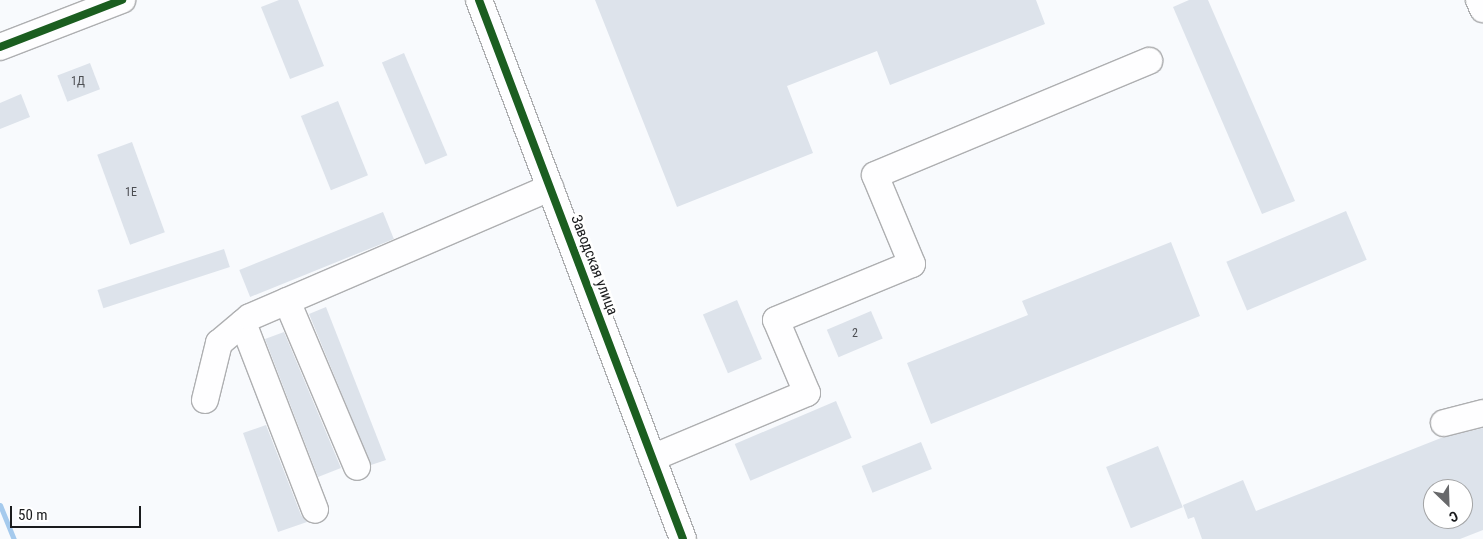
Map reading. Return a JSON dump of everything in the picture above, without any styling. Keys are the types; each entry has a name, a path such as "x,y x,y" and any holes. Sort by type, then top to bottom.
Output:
{"street":[{"path":"0,47 122,0"},
{"name":"Заводская улица","path":"479,0 683,539"},
{"path":"1479,0 1483,8"},
{"path":"652,458 807,393 776,320 912,264 875,175 1149,61"},
{"path":"205,400 219,343 250,317 550,188"},
{"path":"287,301 357,467"},
{"path":"243,323 315,510"},
{"path":"1444,423 1483,413"}],"building":[{"path":"279,0 298,0 324,66 290,79 261,7"},
{"path":"595,0 1036,0 1045,24 890,85 877,51 787,86 813,153 677,207"},
{"path":"1189,0 1208,0 1295,201 1262,214 1173,7"},
{"path":"404,53 447,155 425,165 382,62"},
{"path":"90,63 100,89 67,102 57,76"},
{"path":"21,94 30,117 0,129 0,103"},
{"path":"338,101 368,175 331,190 301,116"},
{"path":"132,142 165,232 130,245 97,155"},
{"path":"1346,211 1367,260 1247,311 1226,262"},
{"path":"383,212 394,239 250,297 239,270"},
{"path":"1171,242 1200,316 931,424 907,363 1028,315 1022,301"},
{"path":"224,249 230,267 103,308 98,290"},
{"path":"737,300 762,359 728,373 703,314"},
{"path":"326,307 386,460 371,465 309,314"},
{"path":"871,311 883,339 839,357 827,330"},
{"path":"284,332 341,468 318,477 265,339"},
{"path":"836,401 852,438 750,481 735,444"},
{"path":"266,425 301,515 307,522 278,532 243,433"},
{"path":"1483,428 1483,530 1460,539 1202,539 1194,517 1188,519 1183,505 1243,480 1256,511 1441,438"},
{"path":"921,442 932,469 873,493 862,466"},
{"path":"1158,446 1183,507 1131,528 1106,467"}],"waterway":[{"path":"0,505 14,539"}],"cycle path":[{"path":"0,47 122,0"},
{"path":"479,0 683,539"}]}
